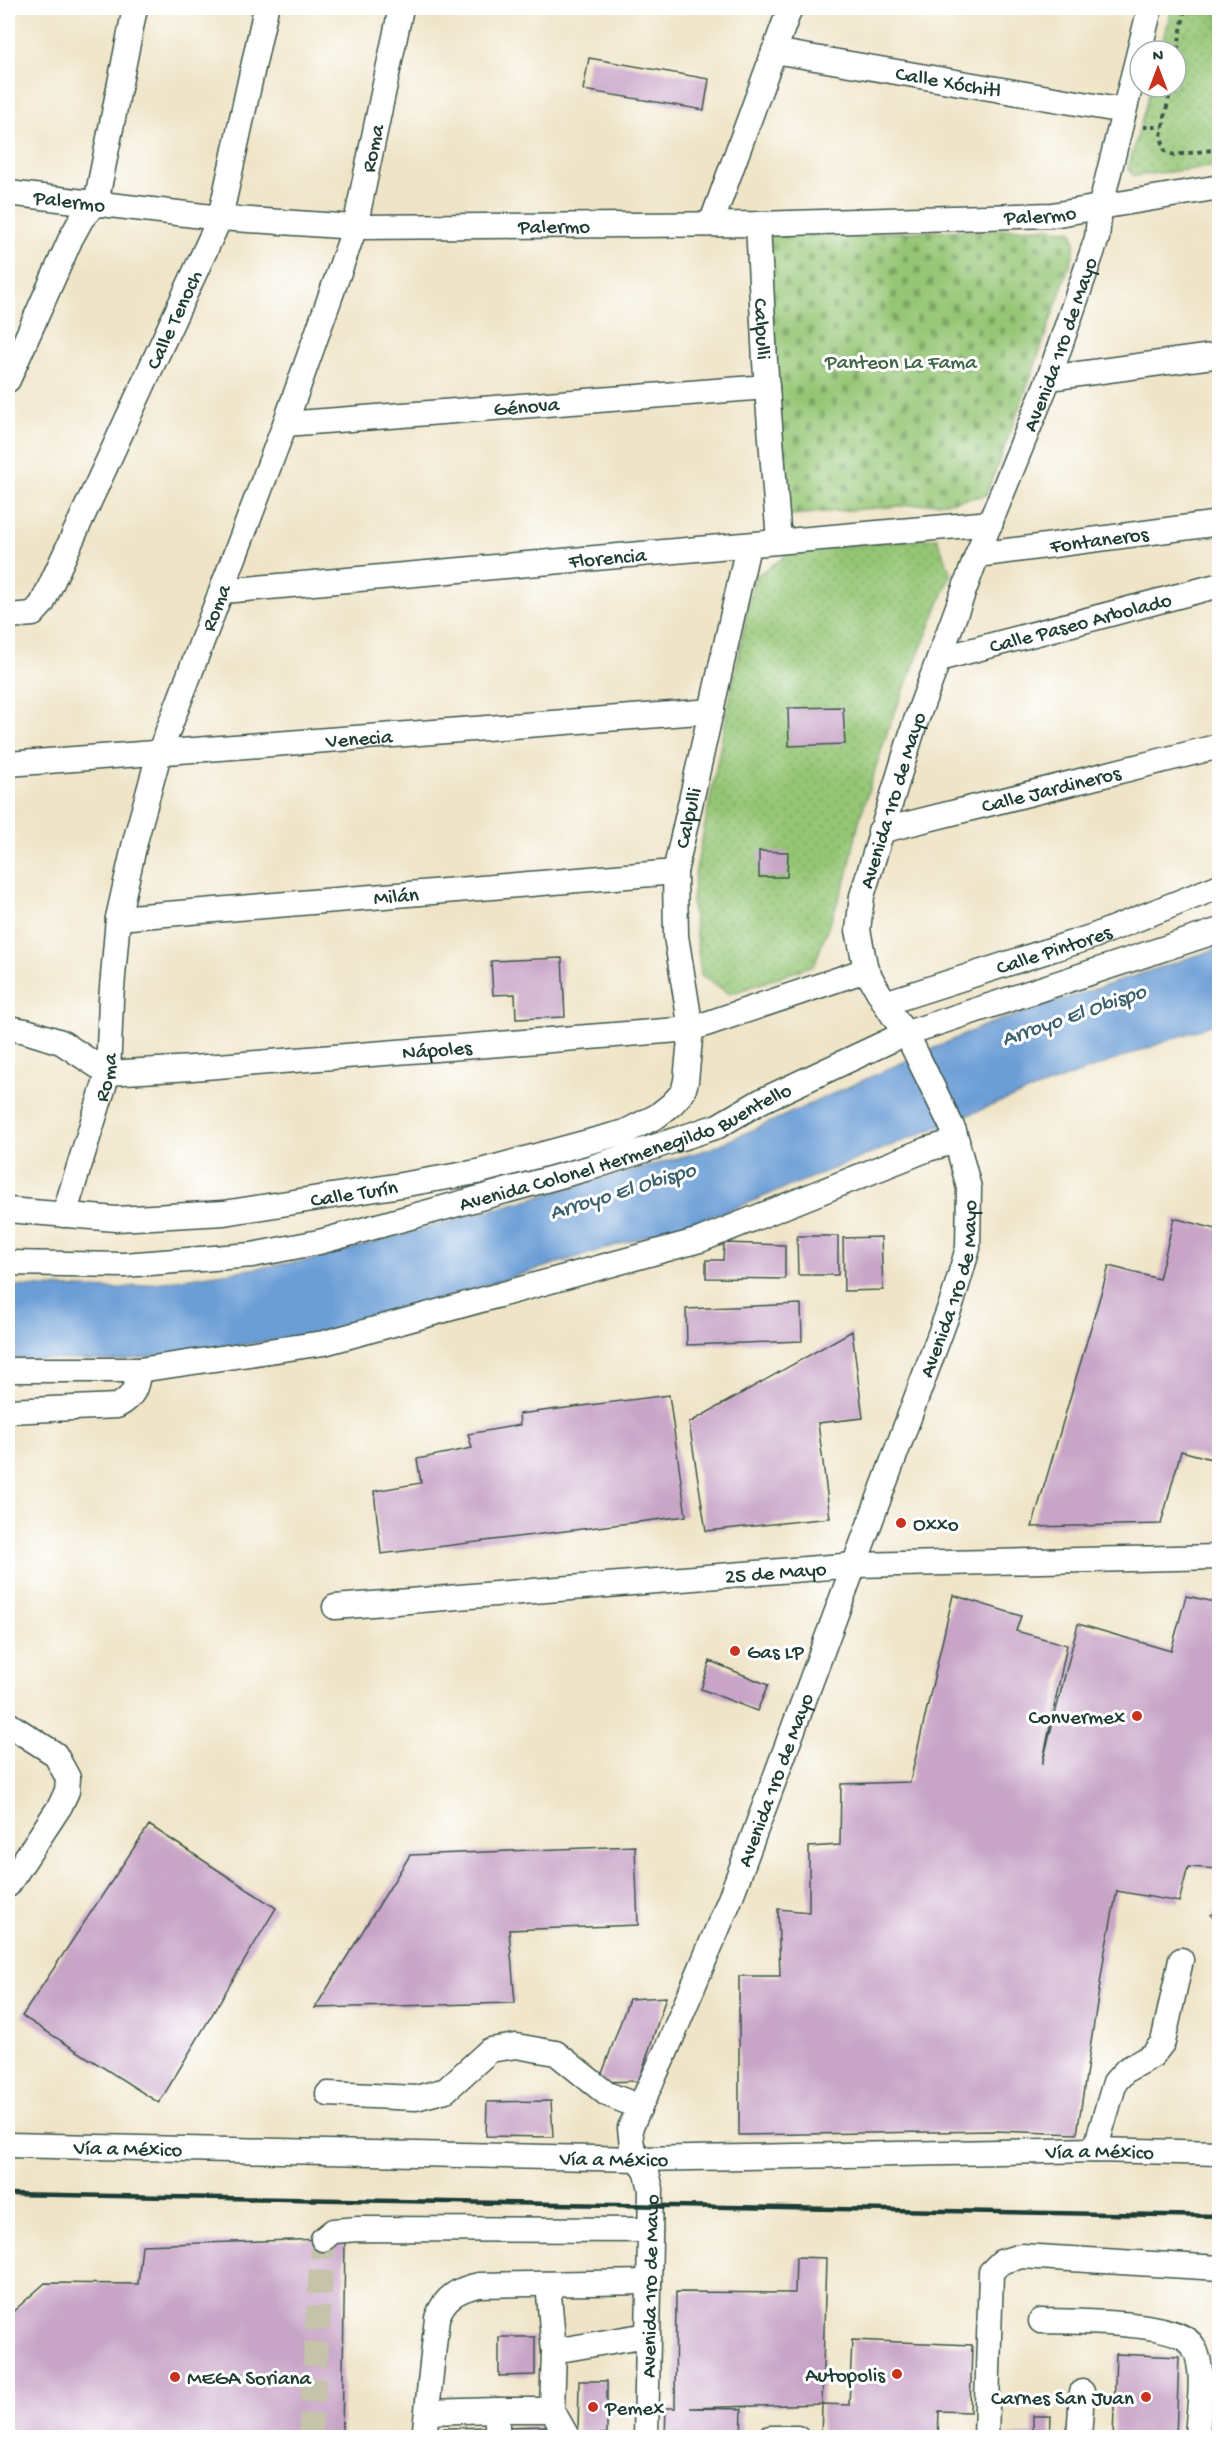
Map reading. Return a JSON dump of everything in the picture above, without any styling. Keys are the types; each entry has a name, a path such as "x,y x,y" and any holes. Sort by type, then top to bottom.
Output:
{"street":[{"path":"8,380 71,238 82,218 96,203 135,8"},
{"name":"Calle Tenoch","path":"8,616 33,614 42,604 220,218 266,8"},
{"name":"Roma","path":"64,1215 108,1072 118,918 136,838 159,754 285,424 355,226 401,8"},
{"path":"711,224 790,8"},
{"name":"Avenida 1ro de Mayo","path":"646,2438 651,2189 647,2173 632,2146 630,2128 666,2051 730,1899 953,1299 968,1248 969,1188 955,1136 907,1038 866,970 858,930 861,907 880,831 914,726 977,555 1049,378 1097,238 1100,208 1150,8"},
{"name":"Calle Xóchitl","path":"774,51 1124,111"},
{"name":"Palermo","path":"8,193 220,218 355,226 758,224 1052,215 1220,187"},
{"name":"Calpulli","path":"758,224 779,541"},
{"path":"1049,378 1220,355"},
{"name":"Génova","path":"285,424 767,387"},
{"name":"Florencia","path":"223,591 991,523"},
{"name":"Fontaneros","path":"977,555 1220,523"},
{"name":"Calpulli","path":"682,1092 688,1068 691,1029 676,936 675,873 748,546"},
{"name":"Calle Paseo Arbolado","path":"939,659 1220,585"},
{"name":"Venecia","path":"8,764 712,711"},
{"name":"Calle Jardineros","path":"880,831 1220,746"},
{"name":"Milán","path":"118,918 675,873"},
{"name":"Calle Pintores","path":"885,1003 1094,936 1220,886"},
{"name":"Avenida Colonel Hermenegildo Buentello","path":"8,1263 124,1264 252,1255 319,1242 593,1167 718,1126 761,1101 907,1038 1220,930"},
{"name":"Nápoles","path":"108,1072 192,1068 691,1029 866,970"},
{"path":"8,1028 61,1042 108,1072"},
{"name":"Calle Turín","path":"8,1210 116,1220 224,1213 477,1172 625,1132 657,1116 682,1092"},
{"path":"8,1370 139,1370 324,1343 700,1240 928,1149 955,1136"},
{"path":"8,1411 117,1406 129,1399 136,1390 139,1370"},
{"name":"25 de Mayo","path":"335,1607 855,1565 1220,1557"},
{"path":"8,1724 55,1754 68,1778 67,1791 60,1806 8,1885"},
{"path":"1095,2150 1115,2082 1126,2070 1153,2055 1163,2042 1181,1960"},
{"path":"328,2094 416,2098 446,2091 490,2050 516,2046 556,2054 607,2094 640,2107"},
{"name":"Vía a México","path":"8,2145 639,2159 1095,2150 1220,2152"},
{"path":"323,2240 333,2231 358,2229 650,2230"},
{"path":"986,2438 991,2272 1001,2262 1021,2256 1220,2268"},
{"path":"424,2438 437,2318 440,2308 455,2293 479,2284 649,2282"},
{"path":"548,2283 554,2351 552,2410 568,2438"},
{"path":"1041,2321 1149,2326 1169,2329 1184,2336 1193,2344 1201,2370 1197,2438"},
{"path":"554,2351 647,2335"},
{"path":"1079,2438 1082,2392"},
{"path":"497,2410 497,2438"},
{"path":"428,2412 552,2410"},
{"path":"770,2438 797,2438"}],"path":[{"path":"1180,39 1185,8"},
{"path":"1169,99 1161,136 1165,152 1174,155 1220,149"}],"green space":[{"path":"1172,8 1219,8 1219,166 1134,176 1128,169 1148,99 1188,99 1188,39 1163,39"},
{"name":"Panteon La Fama","path":"1047,228 1072,231 1075,242 1073,255 1032,374 986,495 948,502 780,516 766,236"},
{"path":"937,538 951,574 888,729 859,821 847,877 814,965 730,994 701,975 692,902 695,875 754,577 782,559 787,551"}],"water":[{"name":"Arroyo El Obispo","path":"1219,948 1219,1022 1000,1102 725,1212 325,1334 117,1361 8,1358 8,1286 116,1289 311,1260 710,1149 986,1025"}],"building":[{"path":"589,58 709,79 704,110 583,90"},
{"path":"843,707 845,744 789,746 788,708"},
{"path":"759,851 788,852 787,877 759,877"},
{"path":"562,958 565,1017 516,1019 515,994 493,995 491,961"},
{"path":"1174,1218 1220,1230 1220,1446 1215,1460 1181,1451 1161,1524 1032,1527 1109,1266 1159,1279"},
{"path":"797,1236 838,1236 838,1275 798,1275"},
{"path":"881,1237 883,1290 844,1291 843,1238"},
{"path":"724,1243 785,1245 785,1279 706,1278 706,1260 723,1260"},
{"path":"801,1304 802,1341 687,1345 686,1309"},
{"path":"852,1331 863,1418 818,1423 830,1518 706,1531 689,1423"},
{"path":"669,1395 686,1516 381,1554 374,1491 421,1483 417,1459 472,1448 468,1434 520,1425 519,1414"},
{"path":"953,1595 1021,1616 1016,1631 1067,1645 1042,1765 1078,1624 1171,1651 1186,1596 1220,1603 1220,1869 1188,1867 1179,1902 1117,1891 1105,1951 1077,2134 994,2131 739,2135 739,1976 780,1976 778,1909 809,1912 809,1847 840,1845 841,1784 910,1782"},
{"path":"710,1661 768,1685 757,1711 701,1689"},
{"path":"149,1825 276,1908 159,2103 22,2016"},
{"path":"635,1846 638,1925 509,1930 515,2003 315,2008 410,1855"},
{"path":"1220,1910 1220,1928 1211,1915"},
{"path":"666,1997 639,2081 599,2082 629,1999"},
{"path":"551,2101 553,2137 486,2136 487,2102"},
{"name":"MEGA Soriana","path":"323,2239 345,2241 342,2438 8,2438 8,2316 45,2283 138,2284 142,2245"},
{"path":"796,2257 826,2258 822,2404 690,2408 742,2409 741,2438 665,2438 666,2408 675,2408 676,2292 795,2293"},
{"path":"499,2337 535,2337 535,2375 499,2376"},
{"path":"852,2340 972,2345 970,2412 939,2411 938,2438 821,2438 822,2404 849,2405"},
{"name":"Carnes San Juan","path":"1116,2354 1179,2357 1176,2438 1113,2438"},
{"name":"Pemex","path":"579,2381 607,2381 607,2434 578,2434"},
{"path":"1218,2389 1220,2389 1220,2438 1215,2438"},
{"path":"1033,2416 1051,2416 1050,2438 1007,2438 1007,2435 1033,2435"},
{"name":"Pemex","path":"549,2426 556,2438 449,2438 444,2428"}],"tunnel":[{"path":"310,2438 323,2239"}],"railway":[{"path":"8,2194 1220,2216"}],"place":[{"name":"Oxxo","path":"901,1523"},
{"name":"Gas LP","path":"735,1651"},
{"name":"Convermex","path":"1137,1716"},
{"name":"Autopolis","path":"897,2374"},
{"name":"MEGA Soriana","path":"175,2377"},
{"name":"Carnes San Juan","path":"1146,2397"},
{"name":"Pemex","path":"593,2407"}]}
